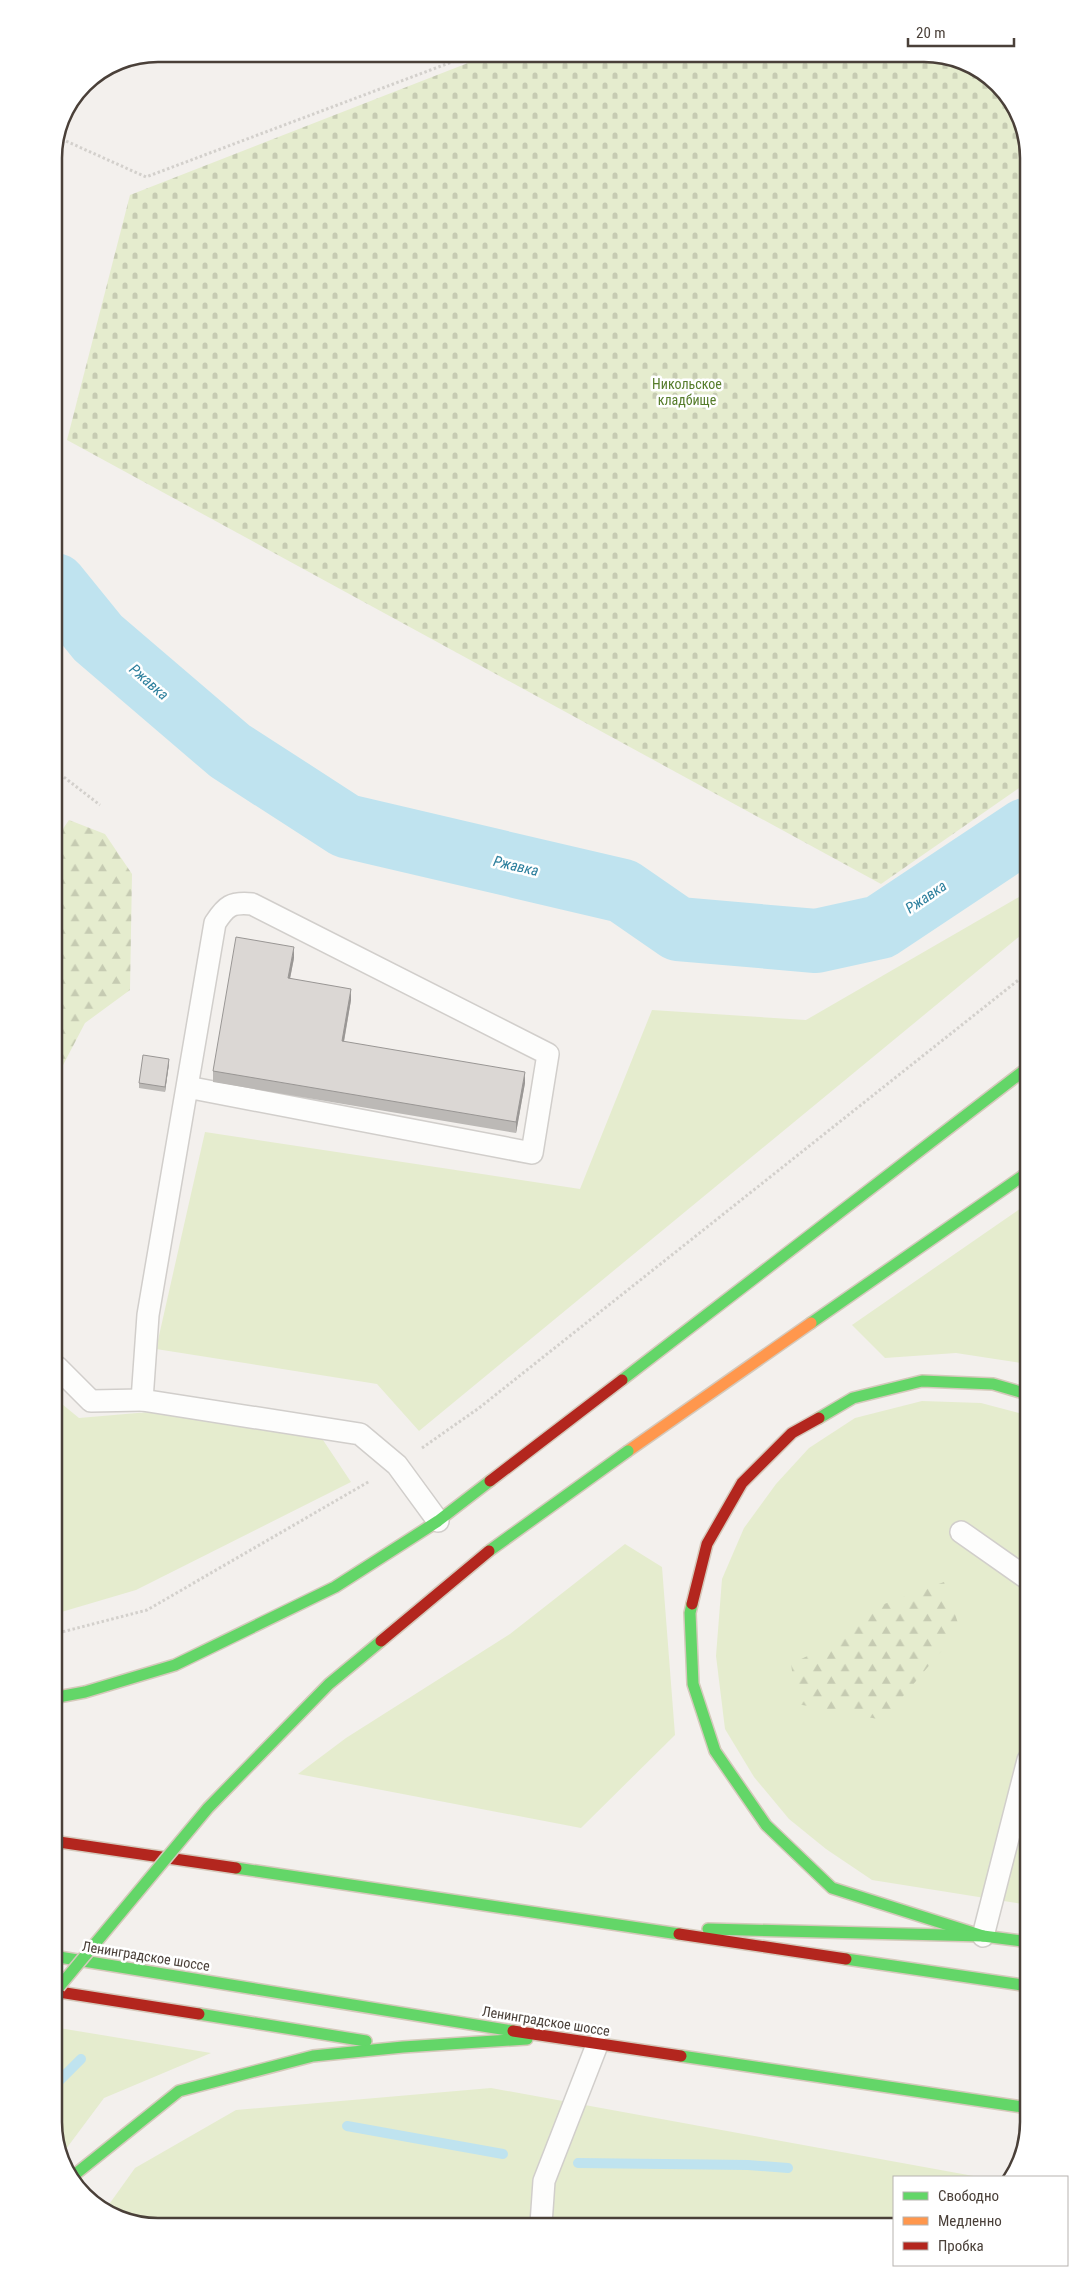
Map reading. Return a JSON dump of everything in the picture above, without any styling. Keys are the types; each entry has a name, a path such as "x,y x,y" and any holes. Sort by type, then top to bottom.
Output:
{"main road":[{"path":"62,1696 85,1692 175,1665 335,1587 438,1521 1020,1074"},
{"path":"62,1983 208,1808 329,1684 481,1556 628,1451 1020,1178"},
{"path":"983,1936 832,1888 766,1825 715,1751 693,1684 690,1613 707,1544 742,1483 792,1432 853,1398 922,1381 993,1384 1020,1392"},
{"path":"62,1843 1020,1985"},
{"path":"630,1928 983,1936 1020,1941"},
{"name":"Ленинградское шоссе","path":"62,1958 549,2038 1020,2107"},
{"path":"62,1992 403,2047"},
{"path":"77,2173 178,2091 313,2056 403,2047 549,2038"}],"lane":[{"path":"142,1400 148,1314 215,923 224,909 238,902 252,904 548,1054 532,1153 187,1087"},
{"path":"62,1372 91,1401 142,1400 360,1434 397,1465 438,1521"},
{"path":"961,1532 1020,1573"},
{"path":"983,1936 1020,1791"},
{"path":"541,2218 544,2181 596,2045"}],"path":[{"path":"64,140 146,177 449,63"},
{"path":"63,776 100,805"},
{"path":"62,1632 147,1610 397,1465 480,1408 1020,979"}],"green space":[{"name":"Никольское кладбище","path":"468,63 937,63 973,75 997,95 1011,116 1019,140 1020,152 1020,787 881,884 67,440 130,195"},
{"path":"69,820 105,834 132,874 130,990 85,1023 63,1066 63,829"},
{"path":"1020,896 1020,936 419,1431 377,1384 156,1349 205,1132 580,1189 652,1010 806,1020"},
{"path":"1020,1209 1020,1363 956,1353 885,1358 852,1325"},
{"path":"922,1401 981,1403 1020,1413 1020,1904 872,1880 826,1849 789,1819 754,1777 725,1729 716,1656 722,1579 744,1528 776,1484 809,1448 855,1418"},
{"path":"62,1404 79,1418 219,1406 313,1425 351,1482 136,1590 62,1612"},
{"path":"625,1544 662,1567 675,1735 581,1828 298,1774 346,1738 510,1634"},
{"path":"944,1582 960,1629 883,1720 797,1704 791,1664 836,1642 876,1607"},
{"path":"62,2029 211,2053 104,2098 66,2148 62,2123"},
{"path":"491,2088 974,2176 893,2176 893,2218 146,2218 109,2205 135,2168 236,2110"}],"building":[{"path":"236,937 294,947 288,978 351,989 342,1041 525,1072 516,1122 213,1071"},
{"path":"143,1055 169,1059 165,1087 139,1083"}],"waterway":[{"name":"Ржавка","path":"63,595 98,638 230,751 346,826 623,891 678,929 816,941 880,927 1020,834"},
{"path":"62,2078 81,2059"},
{"path":"347,2126 503,2154"},
{"path":"578,2163 748,2165 788,2168"}],"traffic: fast":[{"path":"622,1380 1020,1074"},
{"path":"811,1323 1020,1178"},
{"path":"819,1418 853,1398 922,1381 993,1384 1020,1392"},
{"path":"489,1551 628,1451"},
{"path":"62,1696 85,1692 175,1665 335,1587 438,1521 490,1481"},
{"path":"692,1604 690,1613 693,1684 715,1751 766,1825 832,1888 983,1936"},
{"path":"62,1983 208,1808 329,1684 381,1641"},
{"path":"236,1868 679,1934"},
{"path":"708,1929 983,1936 1020,1941"},
{"path":"62,1958 513,2031"},
{"path":"846,1959 1020,1985"},
{"path":"199,2014 366,2041"},
{"path":"77,2173 179,2091 313,2056 403,2047 527,2039"},
{"path":"681,2056 1020,2107"}],"traffic: slow":[{"path":"628,1451 811,1323"}],"traffic: jam":[{"path":"490,1481 622,1380"},
{"path":"692,1604 707,1544 742,1483 792,1433 819,1418"},
{"path":"381,1641 489,1551"},
{"path":"62,1842 236,1868"},
{"path":"679,1934 846,1959"},
{"path":"62,1992 199,2014"},
{"path":"513,2031 681,2056"}]}
